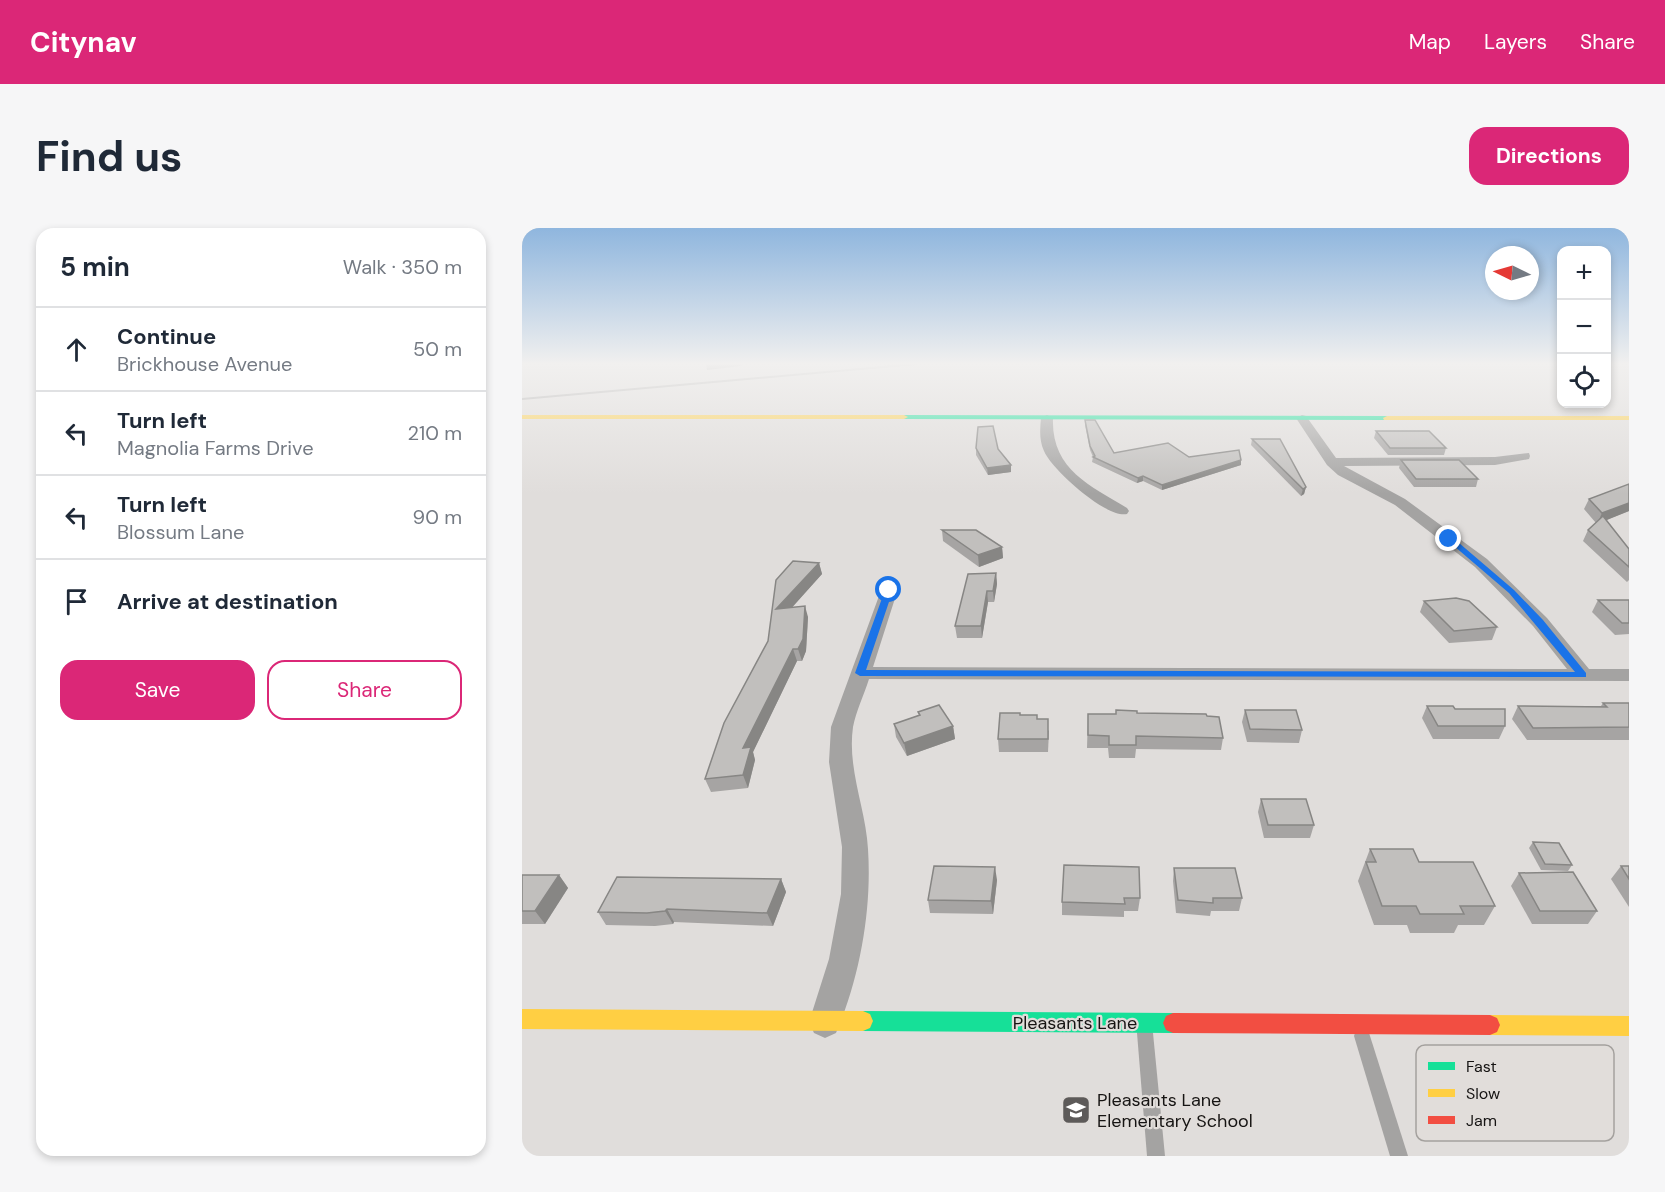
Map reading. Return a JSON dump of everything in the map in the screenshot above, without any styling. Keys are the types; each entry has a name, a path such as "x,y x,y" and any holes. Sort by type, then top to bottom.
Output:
{"street":[{"path":"522,417 1629,418"},
{"path":"1047,418 1046,442 1055,462 1079,484 1122,511"},
{"path":"1302,418 1332,462 1355,480 1400,502 1481,563 1540,622 1583,675"},
{"path":"1332,462 1495,461 1524,456"},
{"path":"825,1022 844,959 855,894 855,847 841,762 842,727 889,590"},
{"path":"860,673 1629,675"},
{"name":"Pleasants Lane","path":"522,1019 1629,1026"}],"lane":[{"path":"1144,1024 1156,1156"},
{"path":"1359,1025 1399,1156"}],"building":[{"path":"1085,420 1095,420 1114,453 1168,443 1189,457 1239,450 1241,460 1162,485 1143,476 1138,478 1093,457 1095,456 1090,446"},
{"path":"993,426 998,449 1011,465 987,468 976,448 978,427"},
{"path":"1376,431 1429,431 1446,448 1390,448"},
{"path":"1252,439 1280,439 1306,487 1303,489"},
{"path":"1401,460 1459,460 1478,479 1416,479"},
{"path":"1629,484 1629,503 1602,513 1589,499"},
{"path":"1603,516 1629,549 1629,567 1588,530"},
{"path":"942,530 976,530 1002,547 978,555"},
{"path":"793,561 819,563 776,609 805,606 803,639 798,649 793,649 743,748 751,747 743,775 705,779 724,723 768,641 776,580"},
{"path":"996,573 993,591 987,591 981,626 955,626 968,574"},
{"path":"1456,598 1469,601 1497,627 1454,631 1424,601"},
{"path":"1598,600 1629,600 1629,623 1622,623"},
{"path":"1603,703 1629,703 1629,727 1533,728 1518,706 1607,707"},
{"path":"939,705 953,726 904,743 894,724 920,715 918,712"},
{"path":"1427,706 1453,706 1455,709 1505,709 1505,726 1438,726"},
{"path":"1116,710 1137,711 1137,713 1206,714 1219,717 1223,738 1136,736 1136,745 1109,745 1109,736 1088,735 1088,714 1116,714"},
{"path":"1245,710 1296,710 1302,730 1250,729"},
{"path":"1000,713 1037,715 1037,719 1048,719 1048,739 998,739"},
{"path":"1261,799 1306,799 1314,825 1268,825"},
{"path":"1533,842 1559,843 1572,865 1545,864"},
{"path":"1370,849 1413,849 1419,862 1473,862 1495,906 1460,906 1464,914 1420,914 1416,906 1382,906 1366,862 1376,862"},
{"path":"1064,865 1139,867 1140,898 1124,898 1125,904 1062,902"},
{"path":"934,866 995,867 991,901 928,900"},
{"path":"1621,866 1629,866 1629,879"},
{"path":"1174,868 1235,868 1242,898 1213,898 1213,903 1178,900"},
{"path":"1573,872 1597,911 1540,911 1519,873"},
{"path":"522,875 559,875 535,911 522,911"},
{"path":"617,877 781,879 767,913 667,909 647,913 598,912"}],"traffic: fast":[{"path":"904,417 1387,418"},
{"path":"863,1021 1173,1023"}],"traffic: slow":[{"path":"522,417 904,417"},
{"path":"1387,418 1629,418"},
{"path":"522,1019 863,1021"},
{"path":"1490,1025 1629,1026"}],"traffic: jam":[{"path":"1173,1023 1490,1025"}],"place":[{"name":"Pleasants Lane Elementary School","path":"1076,1110"}],"route":[{"path":"889,590 860,673 1583,675 1512,591 1481,563 1449,539"}]}
